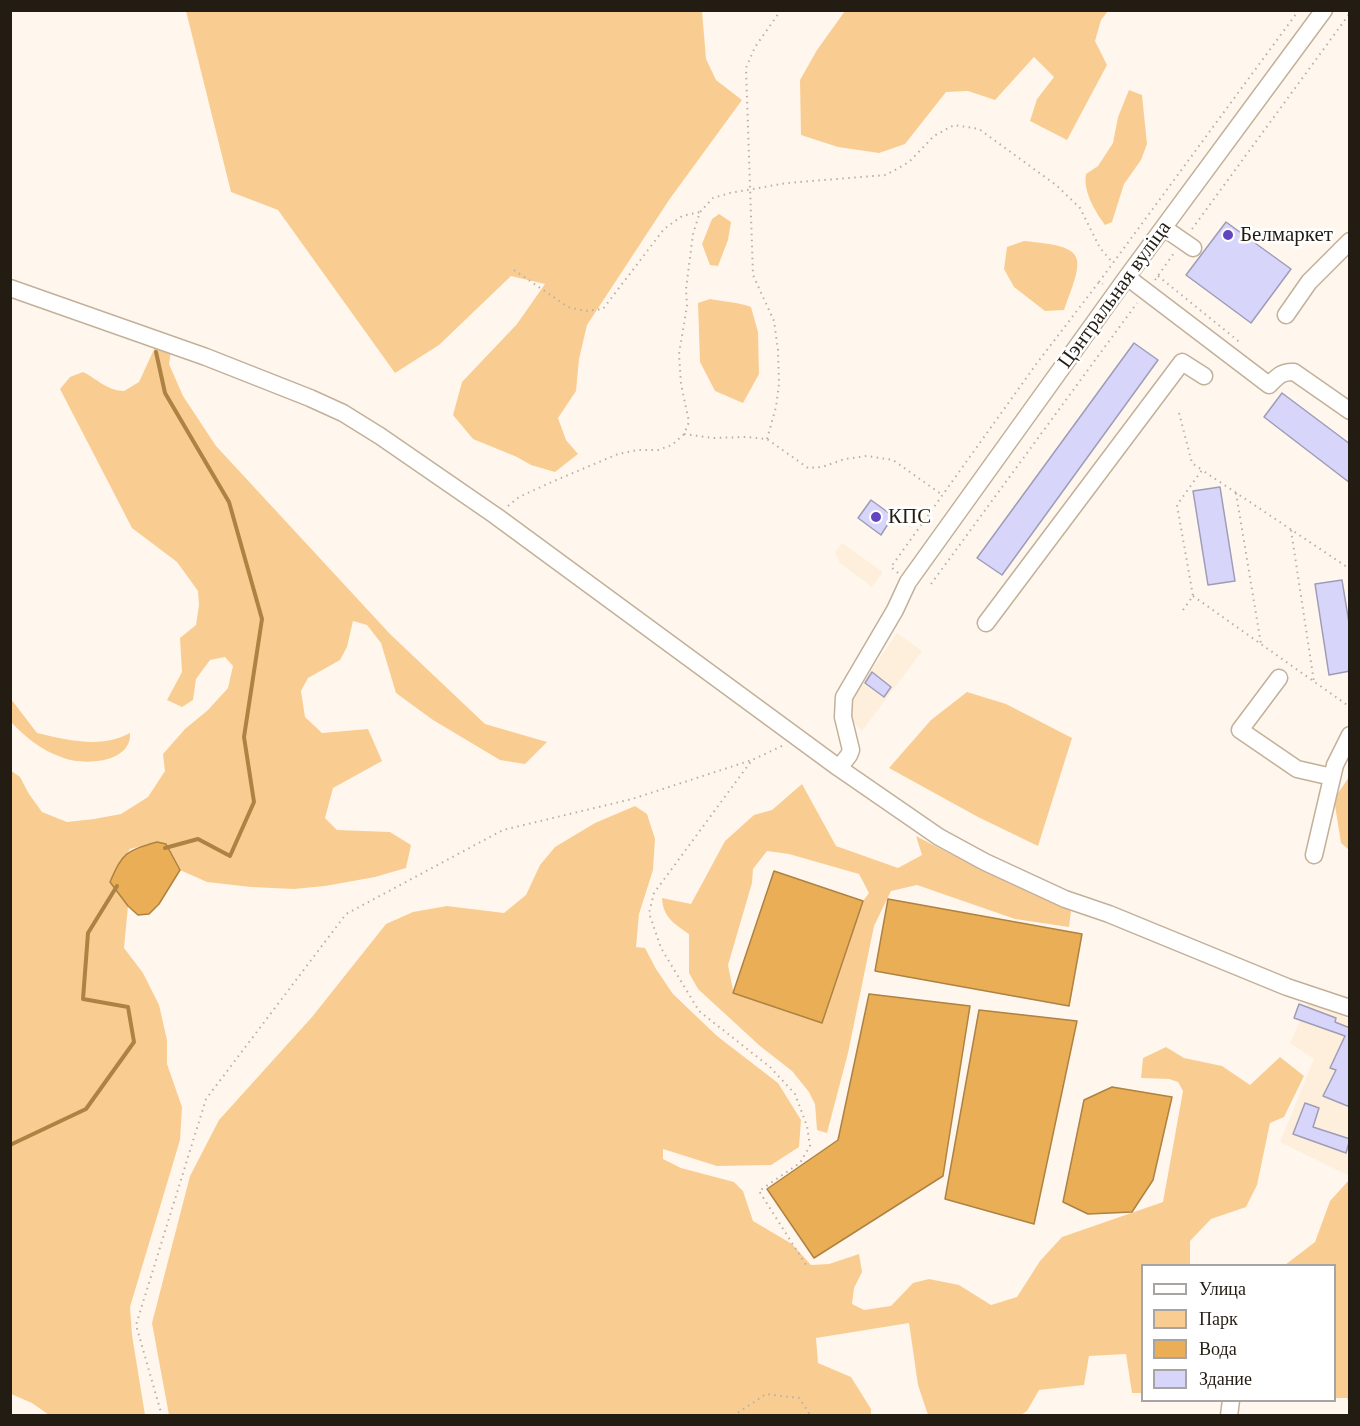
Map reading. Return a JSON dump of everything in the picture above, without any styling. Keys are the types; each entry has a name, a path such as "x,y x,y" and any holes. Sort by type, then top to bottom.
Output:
{"street":[{"name":"Цэнтральная вуліца","path":"838,768 851,750 843,717 844,697 895,610 908,582 1115,294 1324,10"},
{"path":"1164,228 1193,248"},
{"path":"1286,315 1309,282 1350,242"},
{"path":"1127,278 1269,385 1287,371 1294,372 1350,411"},
{"path":"10,288 206,357 326,406 380,436 496,516 838,768 939,837 985,862 1065,899 1109,914 1287,987 1350,1008"},
{"path":"986,623 1182,362 1204,376"},
{"path":"1279,678 1240,730 1297,769 1332,777"},
{"path":"1314,855 1335,765 1350,735"}],"path":[{"path":"767,439 776,407 779,384 778,350 774,321 753,275 746,68 755,47 781,10"},
{"path":"908,582 891,567 1299,10"},
{"path":"496,516 519,497 554,481 618,454 637,450 658,450 672,446 684,434 689,422 681,384 679,354 687,306 686,289 693,234 700,212 713,198 787,183 886,176 909,162 933,136 954,125 979,129 1056,185 1080,208 1100,248 1113,263"},
{"path":"514,270 568,307 585,311 603,309 664,229 682,216 700,212"},
{"path":"1158,276 1245,346"},
{"path":"1099,282 1115,294"},
{"path":"1179,412 1192,463 1350,569"},
{"path":"684,434 713,438 767,439 808,468 822,467 845,459 867,456 892,460 942,495"},
{"path":"1202,470 1177,505 1193,596 1350,707"},
{"path":"1236,493 1261,644"},
{"path":"1291,530 1314,682"},
{"path":"1183,610 1193,596"},
{"path":"162,1416 136,1325 206,1098 346,914 503,830 632,799 752,760 799,738"},
{"path":"752,760 654,893 649,913 661,948 699,1011 770,1067 795,1094 807,1126 810,1146 801,1163 759,1191 806,1265"},
{"path":"733,1416 766,1394 799,1398 811,1416"}],"shaded area":[{"path":"842,543 883,572 872,587 840,563 835,552"},
{"path":"897,633 922,651 862,731 853,722 848,704"},
{"path":"1308,1002 1349,1019 1349,1176 1280,1142 1314,1059 1290,1043"}],"green space":[{"path":"186,11 702,11 706,59 716,80 742,100 669,200 587,325 579,359 576,391 558,418 566,440 578,454 555,472 531,465 473,439 453,415 462,382 517,324 545,284 511,276 439,345 395,373 278,210 231,192"},
{"path":"845,11 1108,11 1101,20 1095,41 1107,65 1067,140 1030,121 1037,99 1054,77 1034,57 995,100 968,91 946,92 905,144 879,153 838,147 801,135 800,80 817,50"},
{"path":"1129,90 1142,95 1147,144 1141,160 1124,184 1112,222 1105,225 1088,194 1086,174 1098,166 1113,143 1118,117"},
{"path":"719,214 731,222 728,240 718,266 710,265 702,244 712,219"},
{"path":"1024,241 1060,246 1076,257 1076,276 1064,310 1045,311 1014,287 1004,269 1007,247"},
{"path":"710,299 751,307 758,332 759,374 743,403 715,391 700,362 698,303"},
{"path":"156,345 171,350 169,364 183,396 216,446 390,634 485,724 547,742 525,764 500,760 433,720 396,693 381,643 367,625 353,621 347,647 340,660 308,678 301,691 305,717 322,733 368,729 382,761 333,788 325,818 337,830 390,832 411,845 406,868 375,877 325,886 294,889 251,887 207,882 180,870 166,844 157,842 130,849 110,882 128,906 124,948 143,973 159,1005 167,1040 167,1064 182,1107 180,1140 130,1307 132,1335 145,1415 49,1415 32,1403 11,1394 10,770 20,777 42,812 67,822 121,814 148,797 165,771 163,754 185,729 208,710 228,688 233,666 225,657 210,660 196,679 193,700 182,707 167,700 182,672 180,638 196,625 199,605 198,591 177,562 132,528 60,389 70,377 83,372 108,387 124,391 139,382"},
{"path":"967,692 1006,704 1072,738 1038,846 978,817 889,768 931,720"},
{"path":"11,699 37,733 84,742 96,742 119,738 130,733 128,743 123,751 104,760 92,762 61,757 34,743 11,722"},
{"path":"1349,777 1349,850 1341,843 1334,799"},
{"path":"802,784 836,846 898,868 922,855 916,836 970,864 1046,894 1071,911 1069,927 1015,919 917,885 891,891 874,926 848,1053 827,1133 817,1130 815,1104 809,1092 792,1071 760,1046 698,989 689,973 689,934 667,916 663,905 662,898 691,904 725,841 754,815 772,810","holes":["767,851 789,854 859,874 869,893 863,901 822,1023 733,990 728,965 752,883 753,869"]},
{"path":"635,806 647,814 655,839 653,870 639,914 636,947 645,948 673,994 717,1036 778,1083 801,1120 799,1147 771,1165 717,1166 663,1149 663,1159 681,1168 734,1182 743,1191 753,1221 792,1244 811,1265 829,1264 859,1254 862,1272 854,1288 852,1304 864,1310 891,1306 913,1283 929,1279 959,1285 991,1305 1017,1297 1040,1261 1062,1237 1163,1202 1183,1091 1178,1082 1169,1079 1141,1078 1143,1058 1166,1047 1184,1058 1222,1066 1250,1085 1280,1057 1304,1076 1284,1117 1270,1123 1257,1185 1246,1207 1211,1219 1190,1241 1190,1264 1141,1264 1141,1393 1132,1393 1126,1354 1089,1356 1084,1385 1039,1390 1027,1411 1021,1415 928,1415 918,1385 909,1323 816,1338 818,1363 851,1377 871,1409 871,1415 169,1415 152,1323 190,1176 219,1120 312,1017 386,924 413,912 447,906 504,913 526,895 540,865 555,847 595,823"},
{"path":"1349,1180 1349,1404 1347,1398 1336,1398 1336,1264 1286,1264 1315,1242 1330,1201"}],"water":[{"path":"157,842 166,844 180,870 159,904 149,914 138,915 128,906 110,882 118,864 127,854"},
{"path":"774,871 863,901 822,1023 733,993"},
{"path":"888,899 1082,934 1069,1006 875,971"},
{"path":"869,994 970,1006 943,1176 814,1258 767,1189 838,1140"},
{"path":"979,1010 1077,1021 1034,1224 945,1199"},
{"path":"1112,1087 1172,1097 1153,1180 1132,1212 1088,1214 1063,1202 1084,1100"}],"building":[{"path":"1226,222 1291,269 1251,323 1186,275"},
{"path":"1134,343 1158,360 1002,575 977,558"},
{"path":"1282,393 1350,444 1350,483 1264,417"},
{"path":"1220,487 1235,581 1208,585 1193,491"},
{"name":"КПС","path":"871,500 893,516 881,535 858,518"},
{"path":"1342,580 1350,629 1350,671 1329,675 1315,584"},
{"path":"872,672 891,687 884,697 865,683"},
{"path":"1299,1004 1336,1018 1335,1022 1350,1028 1350,1107 1323,1096 1336,1070 1330,1068 1345,1036 1294,1018"},
{"path":"1305,1103 1319,1108 1313,1127 1350,1139 1346,1153 1293,1134"}],"waterway":[{"path":"156,352 165,393 229,502 262,619 244,737 254,802 230,856 198,839 165,848"},
{"path":"10,1145 86,1109 134,1042 128,1007 83,999 88,933 117,886"}],"place":[{"name":"Белмаркет","path":"1228,235"},
{"name":"КПС","path":"876,517"}]}
